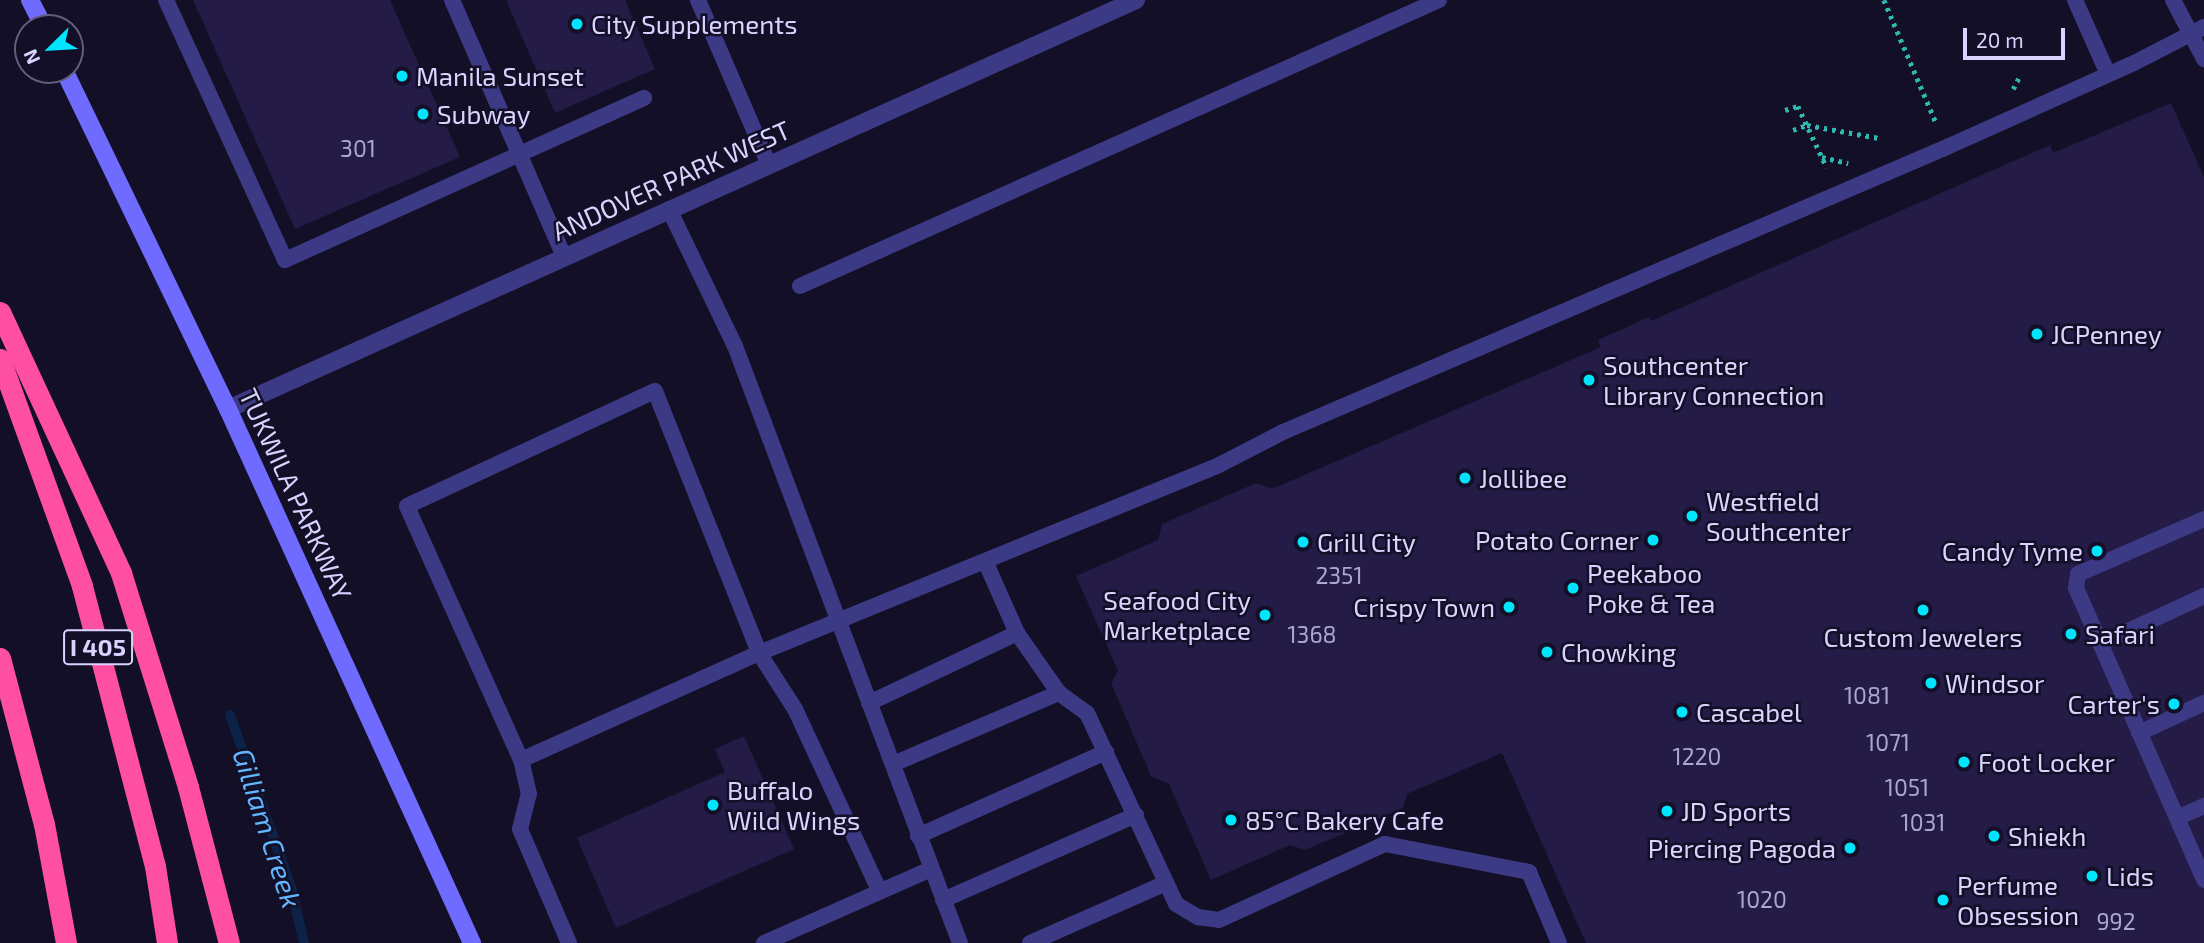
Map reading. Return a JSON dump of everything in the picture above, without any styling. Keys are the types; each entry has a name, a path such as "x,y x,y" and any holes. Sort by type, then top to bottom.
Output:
{"highway":[{"path":"0,312 121,573 188,786 229,943"},
{"name":"I 405","path":"0,359 82,586 155,866 167,943"},
{"path":"0,657 44,824 66,943"}],"main road":[{"name":"TUKWILA PARKWAY","path":"71,84 228,409 472,943"}],"street":[{"name":"ANDOVER PARK WEST","path":"228,409 1136,0"}],"lane":[{"path":"166,0 285,260 644,98"},
{"path":"452,0 564,256"},
{"path":"698,0 769,165"},
{"path":"800,286 1439,0"},
{"path":"2075,0 2108,74"},
{"path":"2173,0 2198,29 2204,59"},
{"path":"521,760 837,620 986,563 1219,465 1283,432 1947,147 2108,74 2198,29"},
{"path":"669,209 735,346 960,943"},
{"path":"569,943 520,829 529,794 521,760 407,506 655,391 759,653 795,709 878,890"},
{"path":"2204,519 2078,574 2076,588 2204,880"},
{"path":"986,563 1017,633 1059,693 1087,713 1176,904 1198,917 1219,920 1385,844 1529,872 1559,943"},
{"path":"2101,644 2204,596"},
{"path":"869,703 1017,633"},
{"path":"893,764 1059,693"},
{"path":"2139,733 2204,703"},
{"path":"918,836 1106,752"},
{"path":"2177,818 2204,806"},
{"path":"943,900 1136,815"},
{"path":"764,943 878,890 931,870"},
{"path":"1030,943 1166,883"}],"path":[{"path":"1884,0 1937,125"},
{"path":"2010,93 2019,77"},
{"path":"1786,110 1798,106 1827,168"},
{"path":"1793,130 1807,125 1880,138"},
{"path":"1821,157 1859,165"}],"building":[{"path":"193,0 390,0 460,157 295,229"},
{"path":"506,0 625,0 655,69 555,113"},
{"name":"Westfield Southcenter","path":"2171,103 2204,177 2204,943 1586,943 1502,753 1407,794 1403,808 1305,850 1290,845 1211,880 1169,784 1151,776 1111,683 1118,671 1076,576 1158,540 1162,524 1256,483 1272,489 1601,347 1598,340 1649,317 1651,321 2050,145 2053,153"},
{"name":"Buffalo Wild Wings","path":"744,736 794,849 616,928 577,838 725,772 715,749"}],"waterway":[{"name":"Gilliam Creek","path":"230,715 291,887 304,943"}],"place":[{"name":"City Supplements","path":"577,24"},
{"name":"Manila Sunset","path":"402,76"},
{"name":"Subway","path":"423,114"},
{"name":"JCPenney","path":"2037,334"},
{"name":"Southcenter Library Connection","path":"1589,380"},
{"name":"Jollibee","path":"1465,478"},
{"name":"Westfield Southcenter","path":"1692,516"},
{"name":"Potato Corner","path":"1653,540"},
{"name":"Grill City","path":"1303,542"},
{"name":"Candy Tyme","path":"2097,551"},
{"name":"Peekaboo Poke & Tea","path":"1573,588"},
{"name":"Crispy Town","path":"1509,607"},
{"name":"Custom Jewelers","path":"1923,610"},
{"name":"Seafood City Marketplace","path":"1265,615"},
{"name":"Safari","path":"2071,634"},
{"name":"Chowking","path":"1547,652"},
{"name":"Windsor","path":"1931,683"},
{"name":"Carter's","path":"2174,704"},
{"name":"Cascabel","path":"1682,712"},
{"name":"Foot Locker","path":"1964,762"},
{"name":"Buffalo Wild Wings","path":"713,805"},
{"name":"JD Sports","path":"1667,811"},
{"name":"85°C Bakery Cafe","path":"1231,820"},
{"name":"Shiekh","path":"1994,836"},
{"name":"Piercing Pagoda","path":"1850,848"},
{"name":"Lids","path":"2092,876"},
{"name":"Perfume Obsession","path":"1943,900"}]}
